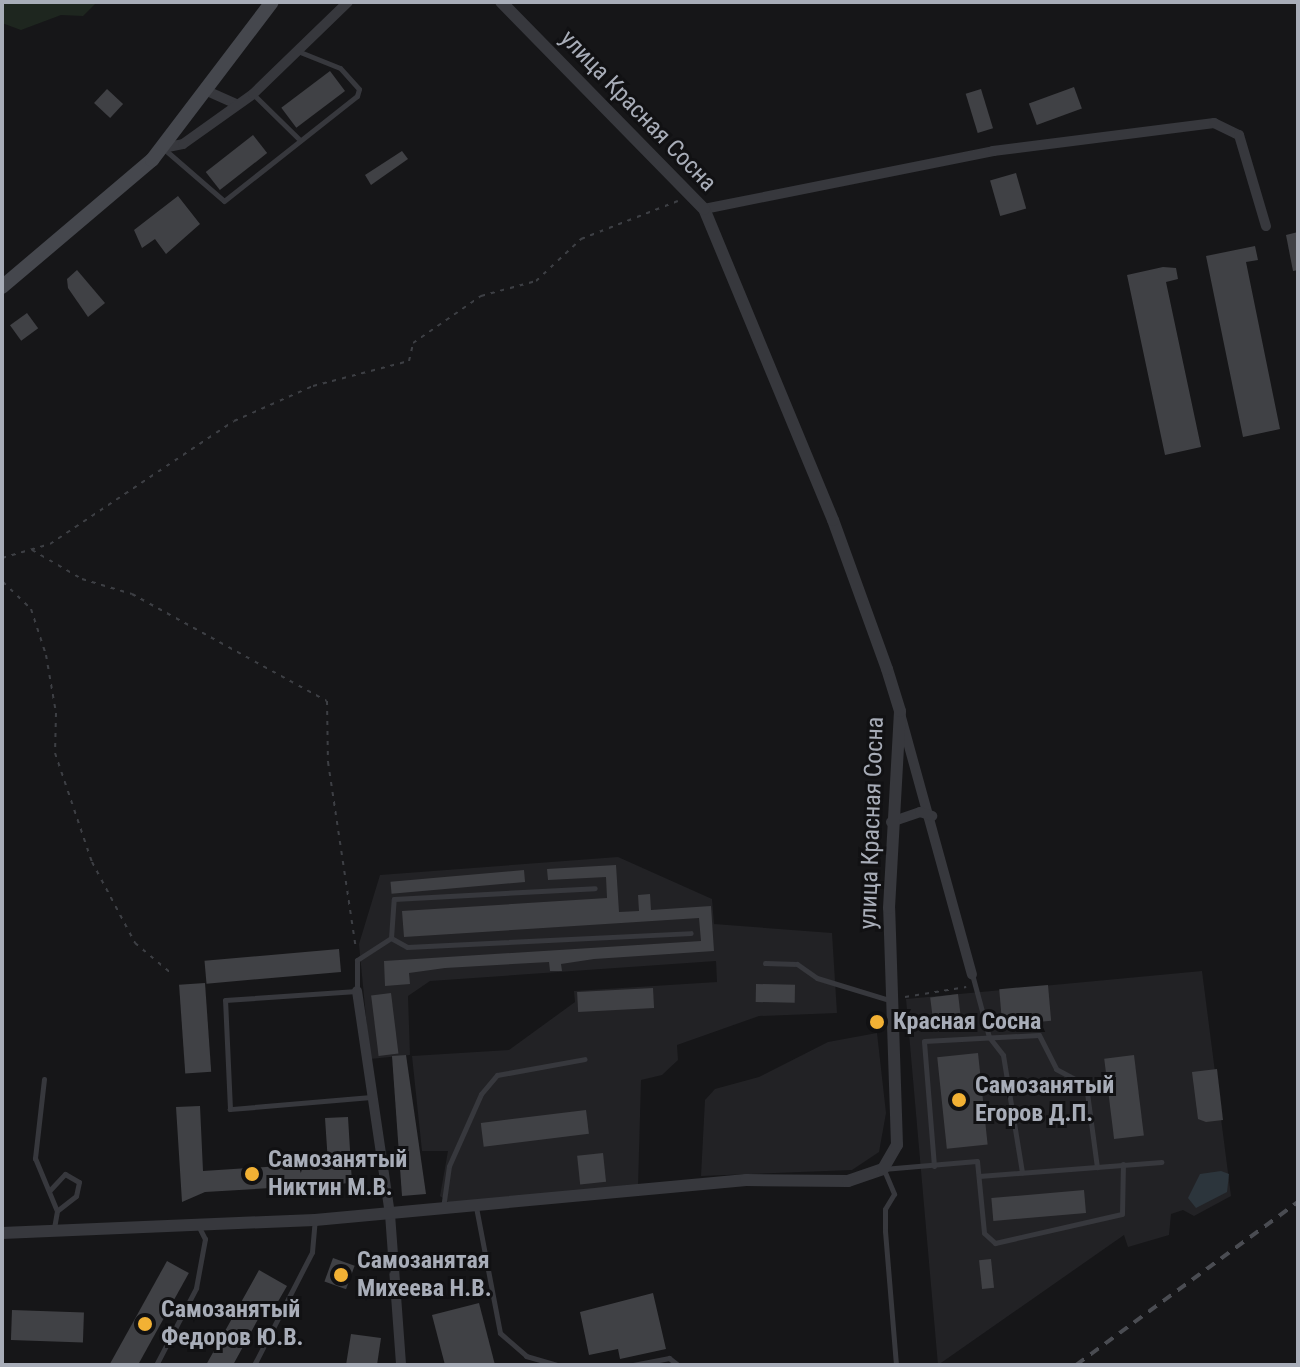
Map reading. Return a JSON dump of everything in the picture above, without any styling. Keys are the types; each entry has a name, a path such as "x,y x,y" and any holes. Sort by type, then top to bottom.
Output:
{"main road":[{"path":"2,287 163,148 272,2"}],"street":[{"path":"163,148 183,144 253,94 300,52 348,2"},
{"name":"улица Красная Сосна","path":"501,2 704,209 833,520 900,711 891,822 889,1000 900,1111 897,1145 883,1169"},
{"path":"207,91 236,104"},
{"path":"704,209 993,151 1214,123 1239,135 1266,226"},
{"path":"900,711 932,816 972,974"},
{"path":"891,822 920,812 932,816"},
{"path":"357,991 390,1214 401,1365"},
{"path":"2,1233 315,1220 746,1180 848,1181 883,1169"}],"lane":[{"path":"163,148 224,201 359,89 340,68 300,52"},
{"path":"253,94 300,140"},
{"path":"391,938 394,899 595,888"},
{"path":"391,938 407,947 691,933"},
{"path":"372,1097 230,1109 225,1000 357,991 357,960 391,938"},
{"path":"765,963 797,964 817,978 889,1000"},
{"path":"972,974 989,1037 1003,1055 1022,1172"},
{"path":"934,1166 924,1041 1039,1035 1056,1069 1086,1085 1097,1167"},
{"path":"443,1209 449,1166 481,1094 497,1075 585,1059"},
{"path":"44,1079 35,1158 57,1211 53,1233"},
{"path":"896,1365 885,1231 885,1209 894,1194 883,1169 977,1161 984,1233 995,1243 1122,1214 1123,1164"},
{"path":"978,1176 1161,1162"},
{"path":"50,1191 54,1179 65,1174 79,1182 76,1196 57,1211"},
{"path":"476,1207 500,1333 526,1356 558,1365"},
{"path":"254,1365 312,1252 315,1220"},
{"path":"156,1365 196,1288 205,1239 199,1227"},
{"path":"633,1365 669,1358 678,1365"}],"path":[{"path":"2,558 50,544 234,421 313,386 409,361 413,343 481,296 536,281 581,239 689,193"},
{"path":"31,550 82,579 132,594 327,701 328,762 357,960"},
{"path":"2,581 2,617"},
{"path":"2,581 31,609 46,655 56,713 55,753 92,862 135,943 172,974"},
{"path":"889,1000 975,986"}],"shaded area":[{"path":"2,2 97,2 83,16 61,15 21,30 2,23"},
{"path":"618,857 712,899 714,924 832,933 837,1013 759,1016 677,1045 678,1060 662,1075 641,1080 638,1187 451,1204 440,1196 448,1151 422,1151 412,1056 509,1050 575,1002 574,991 717,982 716,961 430,981 408,996 410,1055 370,1059 359,944 380,875"},
{"path":"1202,971 1231,1196 1194,1216 1183,1210 1171,1214 1169,1235 1128,1247 1124,1235 938,1365 906,999"},
{"path":"877,1033 886,1113 879,1152 852,1170 701,1176 705,1100 715,1089 759,1077 828,1042"},
{"path":"1221,1171 1229,1174 1227,1192 1196,1208 1188,1198 1200,1174"}],"building":[{"path":"330,71 345,91 296,128 281,108"},
{"path":"1074,87 1082,109 1037,125 1029,103"},
{"path":"107,89 123,104 110,118 94,103"},
{"path":"981,89 993,128 978,133 966,94"},
{"path":"253,135 267,153 220,190 206,172"},
{"path":"402,151 408,159 371,185 365,175"},
{"path":"1016,173 1026,209 1000,216 990,180"},
{"path":"178,196 200,224 166,254 155,239 142,248 134,230"},
{"path":"1298,232 1298,270 1293,271 1286,235"},
{"path":"1255,246 1258,260 1246,262 1280,429 1243,437 1206,256"},
{"path":"1163,267 1176,268 1178,279 1166,282 1201,447 1165,455 1127,275"},
{"path":"77,270 105,303 88,317 68,288 67,279"},
{"path":"27,313 38,328 21,341 10,325"},
{"path":"616,865 619,912 639,911 638,895 650,894 651,910 711,906 714,951 594,959 561,964 562,971 550,971 549,962 445,968 409,973 410,984 385,986 384,961 701,941 699,918 404,937 402,911 607,898 606,877 548,880 547,869"},
{"path":"524,870 525,882 392,894 391,882"},
{"path":"339,949 341,972 207,984 205,961"},
{"path":"205,983 211,1072 185,1074 179,985"},
{"path":"756,984 795,985 795,1003 756,1002"},
{"path":"1048,985 1051,1021 1002,1025 999,989"},
{"path":"653,988 654,1008 578,1012 577,992"},
{"path":"391,993 398,1054 379,1056 371,995"},
{"path":"958,994 961,1019 933,1022 930,997"},
{"path":"978,1053 988,1144 947,1149 937,1057"},
{"path":"406,1055 426,1194 402,1196 392,1056"},
{"path":"1134,1055 1144,1135 1114,1139 1104,1059"},
{"path":"1217,1069 1223,1120 1206,1122 1198,1119 1192,1072"},
{"path":"200,1106 203,1171 328,1163 325,1118 348,1117 352,1183 205,1192 182,1202 176,1107"},
{"path":"586,1110 589,1134 484,1147 481,1123"},
{"path":"603,1153 606,1182 580,1185 577,1156"},
{"path":"1084,1190 1086,1213 993,1221 991,1198"},
{"path":"333,1258 355,1266 346,1289 324,1281"},
{"path":"991,1259 994,1288 982,1289 979,1260"},
{"path":"167,1261 189,1273 138,1365 110,1363"},
{"path":"259,1270 287,1286 276,1305 268,1301 233,1365 206,1365"},
{"path":"653,1293 666,1349 620,1359 618,1349 589,1355 580,1312"},
{"path":"479,1303 495,1365 445,1365 432,1315"},
{"path":"12,1310 84,1313 83,1342 11,1340"},
{"path":"351,1334 381,1338 377,1365 346,1365"}],"railway":[{"path":"1076,1365 1298,1202"}],"place":[{"name":"Красная Сосна","path":"877,1022"},
{"name":"Самозанятый Егоров Д.П.","path":"959,1100"},
{"name":"Самозанятый Никтин М.В.","path":"252,1174"},
{"name":"Самозанятая Михеева Н.В.","path":"341,1275"},
{"name":"Самозанятый Федоров Ю.В.","path":"145,1324"}]}
